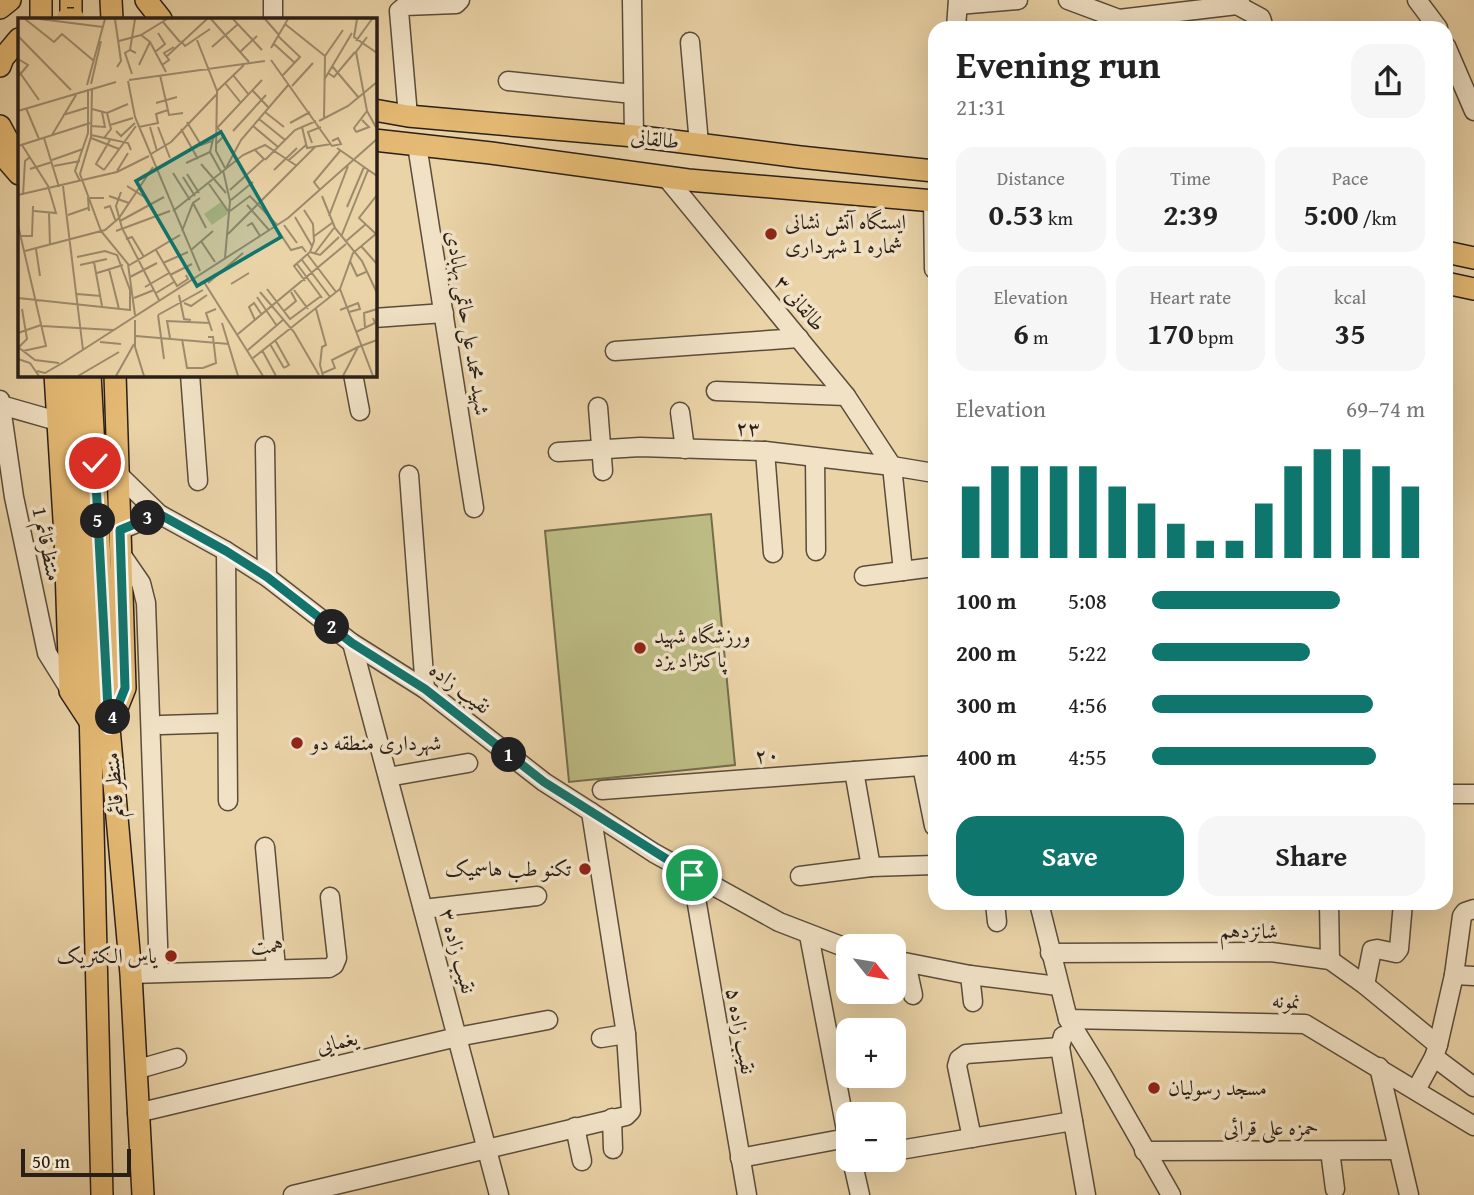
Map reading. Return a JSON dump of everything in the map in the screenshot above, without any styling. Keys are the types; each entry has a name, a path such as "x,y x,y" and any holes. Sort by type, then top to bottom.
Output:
{"main road":[{"path":"0,8 10,0"},
{"path":"41,0 41,18"},
{"path":"57,0 58,18"},
{"path":"71,0 71,18"},
{"path":"111,0 112,18"},
{"path":"146,0 160,18"},
{"path":"1,61 18,41"},
{"name":"طالقانی","path":"376,110 408,116 634,136 928,170"},
{"path":"0,126 18,151"},
{"name":"طالقانی","path":"376,141 666,176 928,200"},
{"path":"0,152 18,173"},
{"path":"1453,253 1474,258"},
{"path":"1453,284 1474,289"},
{"path":"54,376 65,536 70,691 100,725 125,688 115,376"},
{"name":"منتظر قائم","path":"74,376 100,725 131,974 143,1195"},
{"name":"منتظر قائم","path":"90,376 100,725 102,1195"}],"street":[{"path":"273,0 273,18"},
{"path":"408,116 399,11 405,6 456,4 460,0"},
{"path":"632,0 634,136"},
{"path":"957,21 958,2 1018,0"},
{"path":"1068,0 1115,21"},
{"path":"1117,0 1119,21"},
{"path":"1130,21 1238,2 1262,21"},
{"path":"1426,3 1433,21"},
{"path":"690,42 699,144"},
{"path":"1453,62 1474,111"},
{"path":"508,81 633,94"},
{"name":"شهید محمد علی حاتمی بهابادی","path":"417,145 474,508"},
{"name":"طالقانی ۳","path":"666,176 846,396 892,466"},
{"path":"376,318 444,313"},
{"path":"615,351 799,338"},
{"path":"190,376 198,481"},
{"path":"354,376 360,411"},
{"path":"716,390 846,396"},
{"path":"1,402 57,421"},
{"name":"منتظرقائم 1","path":"1,402 7,497 47,653 70,691"},
{"path":"598,407 603,471"},
{"path":"680,412 685,449"},
{"path":"265,446 267,577"},
{"name":"۲۳","path":"558,452 640,447 765,451 928,472"},
{"path":"765,451 773,553"},
{"path":"815,458 816,551"},
{"path":"892,466 903,571"},
{"name":"نقیب زاده","path":"118,474 159,514 267,577 352,643 425,689 544,782 692,875 779,922 836,943"},
{"path":"409,475 425,689"},
{"path":"120,530 159,514"},
{"path":"226,551 228,802"},
{"path":"121,554 141,583 146,603 159,972"},
{"path":"864,576 928,568"},
{"name":"نقیب زاده ۳","path":"352,643 499,1195"},
{"path":"161,725 226,723"},
{"path":"388,777 468,763"},
{"name":"۲۰","path":"603,790 928,766"},
{"path":"853,771 871,867"},
{"path":"1453,794 1474,794"},
{"path":"293,1195 626,1116 631,1111 626,1034 591,812"},
{"path":"265,847 276,968"},
{"path":"800,876 871,867 928,865"},
{"name":"نقیب زاده ۵","path":"692,875 747,1195"},
{"name":"همت","path":"131,974 329,968 337,958 330,897"},
{"path":"423,909 537,897"},
{"path":"1416,1090 1436,1051 1454,975 1462,916 1474,909"},
{"path":"996,910 997,922"},
{"path":"1041,910 1068,1019 1171,1195"},
{"path":"1329,910 1330,960"},
{"path":"1365,985 1372,950 1397,952 1403,910"},
{"path":"809,934 840,1102"},
{"name":"شانزدهم","path":"1050,953 1271,953 1330,960 1365,985 1474,1087"},
{"path":"906,963 970,975 1058,986"},
{"path":"970,975 973,1002"},
{"path":"1454,975 1474,976"},
{"path":"906,978 913,996"},
{"path":"1068,1019 1060,1047 1086,1195"},
{"name":"نمونه","path":"1068,1019 1305,1024 1474,1126"},
{"name":"یغمایی","path":"137,1112 457,1037 548,1020"},
{"path":"601,1038 626,1034"},
{"path":"972,1138 957,1066 958,1059 967,1054 1060,1047"},
{"path":"135,1070 177,1058"},
{"path":"1379,1067 1409,1195"},
{"path":"612,1118 614,1149"},
{"path":"906,1149 1073,1121"},
{"path":"575,1127 582,1161"},
{"path":"740,1158 836,1144"},
{"name":"حمزه علی قرائی","path":"1144,1151 1398,1150"},
{"path":"1330,1151 1335,1189"},
{"path":"855,1172 860,1195"}],"shaded area":[{"name":"ورزشگاه شهید پاکنژاد یزد","path":"711,514 735,765 569,782 545,531"}],"place":[{"name":"ایستگاه آتش نشانی شماره 1 شهرداری","path":"771,234"},
{"name":"ورزشگاه شهید پاکنژاد یزد","path":"640,648"},
{"name":"شهرداری منطقه دو","path":"297,743"},
{"name":"تکنو طب هاسمیک","path":"585,869"},
{"name":"یاس الکتریک","path":"171,956"},
{"name":"مسجد رسولیان","path":"1154,1088"}],"route":[{"path":"95,463 109,728 125,688 120,530 159,514 267,577 352,643 425,689 544,782 692,875"}]}
